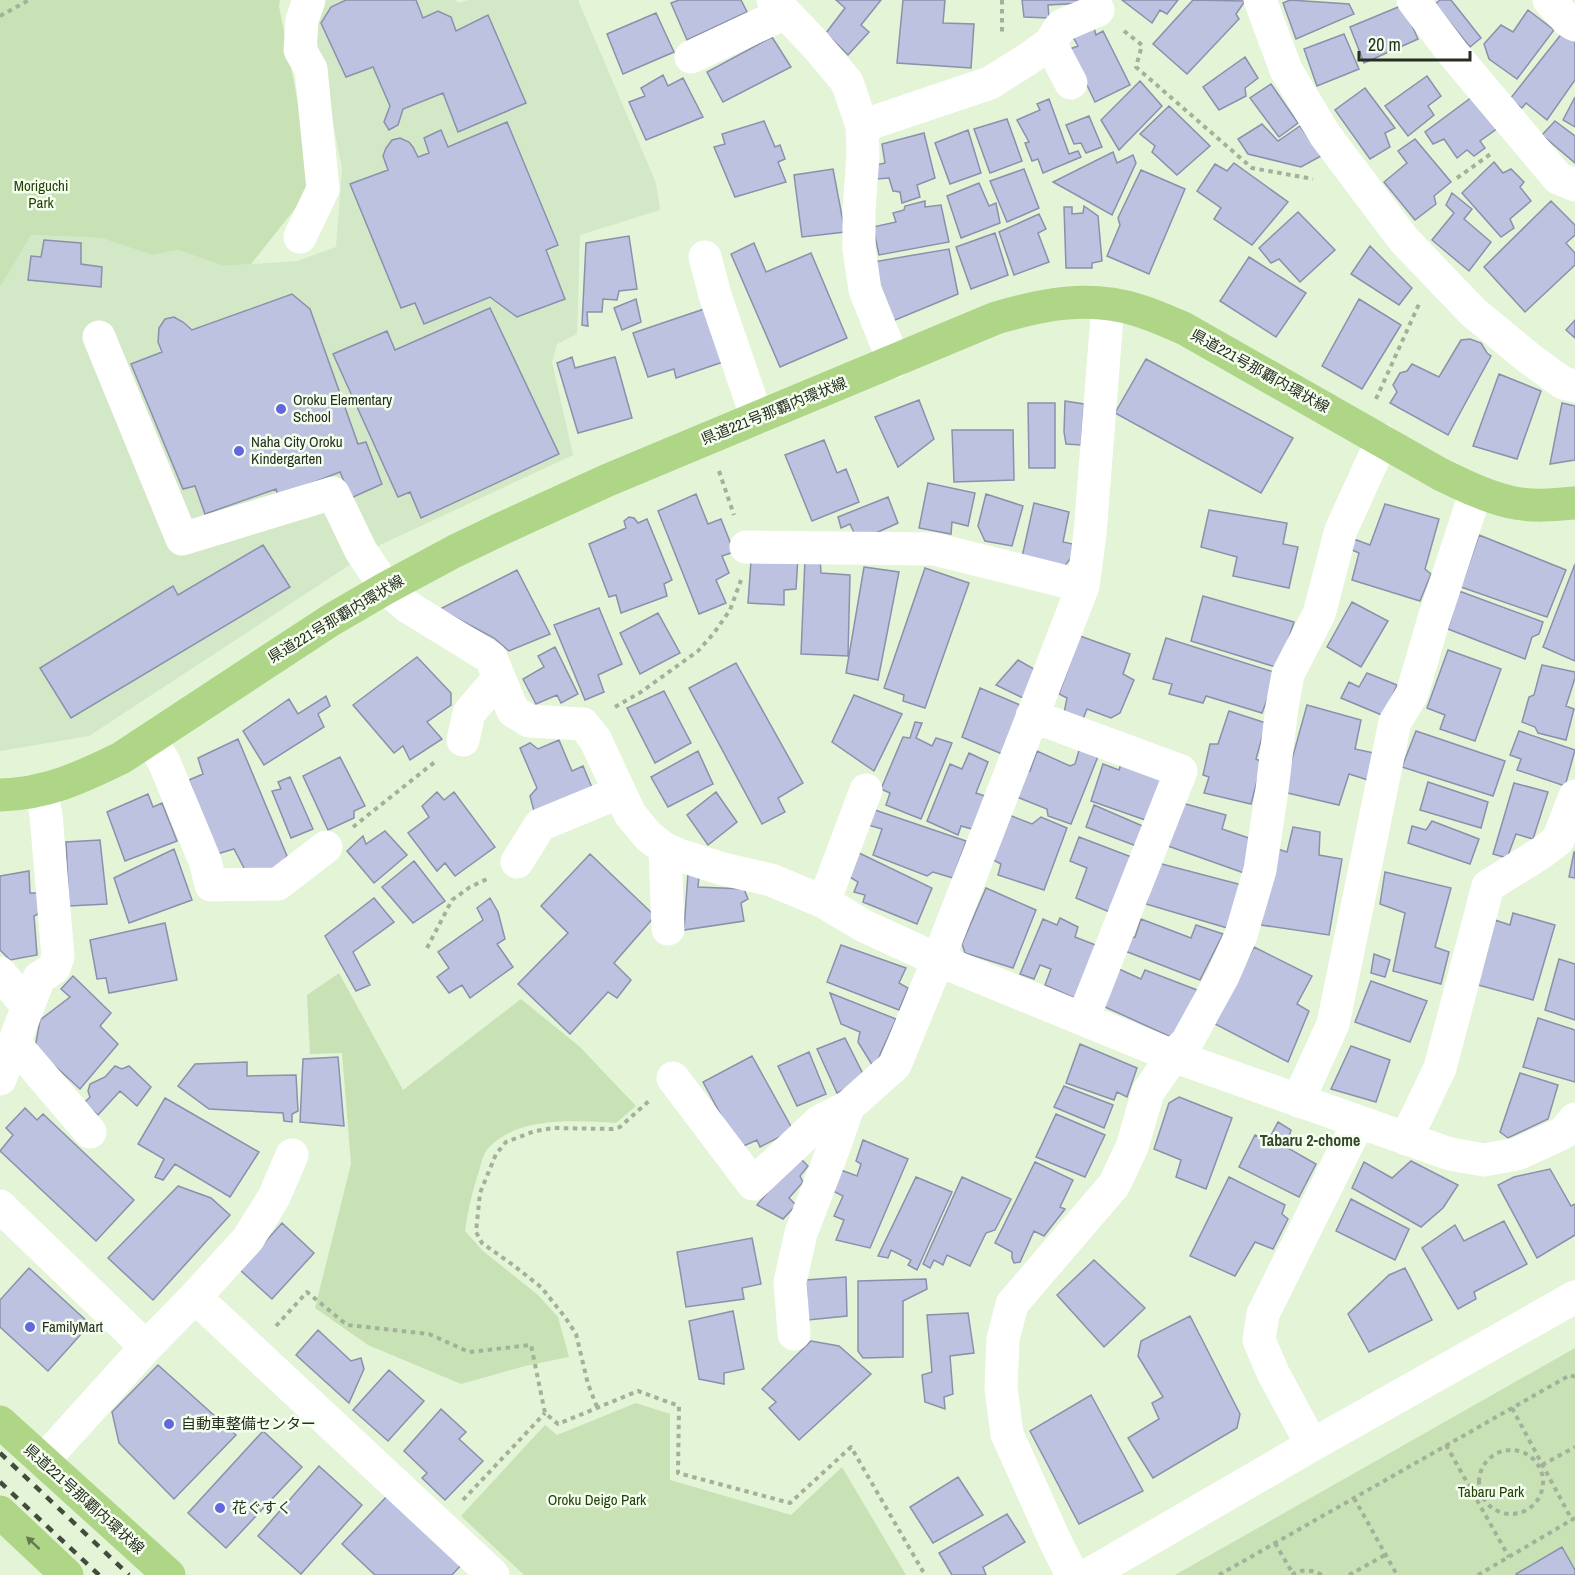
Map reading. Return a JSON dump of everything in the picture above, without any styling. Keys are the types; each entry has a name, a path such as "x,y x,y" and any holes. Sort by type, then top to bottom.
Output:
{"main road":[{"name":"県道221号那覇内環状線","path":"0,795 41,791 91,773 121,758 331,620 455,551 555,504 996,318 1042,306 1068,302 1108,304 1136,310 1185,329 1440,474 1476,491 1510,502 1548,506 1575,503"},
{"name":"県道221号那覇内環状線","path":"0,1422 169,1575"},
{"path":"0,1512 67,1575"}],"street":[{"path":"300,237 323,189 311,69 300,50 302,20 309,0"},
{"path":"1260,0 1286,70 1325,135 1404,240 1473,312 1563,384 1575,386"},
{"path":"1413,0 1519,134 1558,178 1575,185"},
{"path":"1549,0 1568,21 1575,25"},
{"path":"691,57 779,6 847,82 862,126 859,249 866,290 894,362"},
{"path":"862,126 990,82 1050,43 1061,26 1098,10"},
{"path":"1050,43 1071,82"},
{"path":"705,257 757,418"},
{"path":"673,1078 753,1184 820,1121 848,1107 896,1065 1083,586 1090,534 1108,304"},
{"path":"99,337 182,539 333,493 361,550 386,588 408,607 491,657 513,711 529,721 583,724 595,739 630,814 649,837 665,849 723,869 771,880 824,902 864,926 938,960 1173,1056 1450,1154 1484,1160 1517,1154 1563,1133 1575,1119"},
{"path":"1072,1575 1007,1434 1001,1388 1003,1340 1012,1304 1114,1185 1132,1147 1149,1092 1173,1056 1187,1042 1223,976 1240,936 1260,870 1288,674 1319,614 1341,530 1382,440"},
{"path":"1298,1101 1333,1024 1395,722 1412,694 1476,491"},
{"path":"746,548 934,549 1083,586"},
{"path":"463,740 469,713 499,678"},
{"path":"1032,716 1181,771 1083,1019"},
{"path":"150,739 164,762 201,850 211,885 278,884 326,848"},
{"path":"824,902 866,790"},
{"path":"0,1079 39,978 54,968 58,957 41,791"},
{"path":"517,862 540,825 620,792"},
{"path":"1406,1139 1440,1068 1488,886 1541,854 1558,840 1575,796"},
{"path":"665,849 668,928"},
{"path":"0,973 28,1007"},
{"path":"14,1043 90,1132"},
{"path":"794,1334 790,1282 801,1233 837,1142 848,1107"},
{"path":"1312,1445 1273,1373 1259,1340 1263,1314 1358,1123"},
{"path":"43,1461 248,1239 274,1197 292,1155"},
{"path":"0,1206 146,1347"},
{"path":"195,1297 493,1575"},
{"path":"1088,1575 1312,1445 1575,1297"}],"path":[{"path":"0,16 28,0"},
{"path":"1098,10 1142,45 1136,67 1252,168 1321,181"},
{"path":"1457,178 1519,134"},
{"path":"1374,403 1434,271"},
{"path":"583,724 599,713 641,692 698,651 730,610 740,586 746,548 718,467"},
{"path":"326,848 463,740"},
{"path":"427,948 452,900 470,887 517,862"},
{"path":"597,1407 588,1384 576,1334 566,1317 541,1287 482,1243 476,1232 480,1193 496,1154 506,1142 535,1131 554,1128 612,1129 620,1127 673,1078"},
{"path":"253,1351 307,1292 347,1325 429,1334 469,1352 531,1345 545,1413 558,1424 638,1391 679,1406 678,1473 789,1503 851,1447 925,1575"},
{"path":"1219,1575 1572,1376 1575,1372"},
{"path":"1478,1575 1574,1519 1541,1466 1512,1408"},
{"path":"439,1525 545,1413"},
{"path":"1446,1445 1481,1502 1509,1557"},
{"path":"1541,1466 1575,1447"},
{"path":"1504,1451 1524,1453 1541,1466 1542,1489 1532,1507 1522,1513 1511,1515 1501,1513 1481,1502 1479,1480 1481,1470 1495,1455 1504,1451"},
{"path":"1354,1498 1397,1575"},
{"path":"1275,1543 1292,1575 1306,1570 1322,1575"},
{"path":"1349,1575 1385,1555"}],"shaded area":[{"name":"Oroku Elementary School","path":"320,0 454,0 460,3 469,0 578,0 656,183 660,210 580,235 577,334 557,344 552,362 573,455 380,545 89,736 0,751 0,287 30,235 103,238 152,255 178,250 224,266 297,261 336,247 342,169 312,16"}],"green space":[{"name":"Moriguchi Park","path":"0,0 280,0 279,6 314,185 251,264 224,266 178,250 152,255 102,238 31,235 0,287"},
{"path":"339,973 403,1090 521,999 580,1047 636,1106 616,1123 564,1121 529,1126 513,1131 498,1139 486,1151 473,1191 465,1231 483,1251 538,1295 558,1317 569,1357 525,1366 461,1384 368,1345 315,1308 351,1164 342,1053 310,1054 307,995"},
{"name":"Tabaru Park","path":"1575,1348 1575,1575 1175,1575"},
{"name":"Oroku Deigo Park","path":"636,1403 670,1414 670,1480 791,1515 842,1467 906,1575 524,1575 461,1516 545,1425 557,1435"}],"building":[{"path":"346,0 416,0 423,18 438,11 451,17 456,31 488,15 526,103 458,132 443,93 403,109 398,125 389,130 384,122 390,106 373,67 346,77 321,23 331,7"},
{"path":"679,0 741,0 747,12 687,40 671,3"},
{"path":"836,0 881,0 861,25 869,32 848,55 826,33 845,8"},
{"path":"903,0 945,0 943,23 974,24 971,68 897,63"},
{"path":"1022,0 1102,0 1102,2 1048,5 1049,18 1024,17"},
{"path":"1122,0 1178,0 1167,14 1160,10 1152,23"},
{"path":"1193,0 1245,1 1236,14 1239,19 1187,74 1153,44"},
{"path":"1290,0 1349,4 1354,14 1296,39 1283,3"},
{"path":"1440,0 1451,0 1481,38 1470,47 1435,4"},
{"path":"1403,5 1418,39 1364,63 1350,27"},
{"path":"1528,10 1554,30 1517,79 1489,59 1484,44 1501,25 1513,32"},
{"path":"656,13 674,52 623,74 607,34"},
{"path":"1093,24 1096,35 1103,31 1130,85 1095,102 1070,49 1078,46 1072,35"},
{"path":"1563,32 1575,40 1575,80 1547,120 1526,103 1522,108 1510,99"},
{"path":"1344,34 1359,69 1317,86 1304,49"},
{"path":"772,37 791,67 723,102 707,72"},
{"path":"1245,57 1258,78 1245,88 1246,96 1219,110 1203,87"},
{"path":"663,75 668,86 683,78 703,117 646,140 629,102 645,96 641,88"},
{"path":"1427,76 1441,96 1428,106 1434,115 1408,136 1385,106"},
{"path":"1140,81 1162,106 1119,150 1101,120"},
{"path":"1271,84 1298,123 1279,137 1250,98"},
{"path":"1365,88 1395,128 1385,133 1390,147 1370,159 1335,110"},
{"path":"1472,97 1498,128 1480,141 1485,148 1474,156 1467,150 1457,158 1444,139 1433,144 1425,132"},
{"path":"1575,97 1575,127 1563,120"},
{"path":"1049,99 1069,154 1078,151 1081,157 1043,173 1038,159 1032,161 1025,143 1029,142 1017,120 1040,110 1037,104"},
{"path":"1169,106 1210,146 1177,175 1152,152 1155,146 1140,134"},
{"path":"1089,116 1102,147 1086,153 1081,143 1074,144 1066,125"},
{"path":"1007,119 1022,161 990,173 974,129"},
{"path":"764,121 775,147 780,145 785,159 778,162 786,182 735,197 714,147 725,144 722,134"},
{"path":"1555,121 1575,136 1575,163 1542,135"},
{"path":"507,122 558,245 546,250 565,299 517,317 490,297 424,324 415,303 401,308 350,184 388,170 383,156 392,140 400,138 409,142 418,157 429,153 424,138 441,130 448,147"},
{"path":"1262,124 1278,141 1300,126 1321,156 1301,167 1248,154 1238,139"},
{"path":"968,130 981,173 950,184 935,143"},
{"path":"924,133 935,178 917,185 920,197 902,203 900,192 893,191 889,178 877,179 876,165 885,163 882,144"},
{"path":"1415,139 1451,182 1434,196 1436,204 1415,220 1384,182 1407,163 1398,151"},
{"path":"1113,152 1117,163 1133,155 1136,163 1112,215 1053,182"},
{"path":"1494,162 1503,173 1511,169 1524,182 1520,187 1531,201 1510,219 1514,228 1501,237 1462,193"},
{"path":"1234,163 1288,202 1252,245 1214,219 1221,208 1197,191 1215,164 1227,171"},
{"path":"833,169 845,232 802,237 794,175"},
{"path":"1024,169 1039,208 1007,222 990,181"},
{"path":"1141,170 1185,189 1149,274 1107,256 1120,225 1118,218"},
{"path":"979,183 989,206 996,203 1000,223 961,238 947,196"},
{"path":"1452,193 1472,209 1464,219 1491,242 1469,271 1432,240 1454,213 1446,205"},
{"path":"925,201 925,207 941,205 949,242 879,255 873,227 896,222 893,213 904,210 905,206"},
{"path":"1551,201 1575,225 1575,235 1566,243 1575,253 1575,265 1525,312 1484,267"},
{"path":"1084,206 1098,216 1102,261 1092,263 1092,268 1066,268 1064,207 1072,207 1072,214 1083,213"},
{"path":"1298,212 1335,250 1300,282 1279,259 1271,263 1259,248"},
{"path":"1039,214 1046,229 1038,233 1049,262 1014,275 999,232"},
{"path":"995,233 1008,275 971,289 956,247"},
{"path":"629,236 637,289 619,291 617,300 603,299 602,312 587,312 588,326 582,325 586,243"},
{"path":"44,240 81,243 81,264 102,267 101,287 28,280 31,256 41,257"},
{"path":"754,243 766,272 811,253 847,338 780,367 731,254"},
{"path":"1370,246 1412,288 1399,305 1351,274"},
{"path":"949,249 958,294 888,323 873,262"},
{"path":"1249,257 1306,293 1276,337 1220,301"},
{"path":"292,294 310,309 358,444 366,442 382,484 351,498 340,472 278,496 276,489 205,514 195,486 183,489 131,364 162,352 158,342 159,328 165,319 174,317 192,330"},
{"path":"636,299 641,322 622,330 614,308"},
{"path":"1359,299 1401,325 1362,389 1322,366"},
{"path":"490,308 559,454 421,518 410,492 398,497 333,354 387,331 395,350"},
{"path":"704,309 723,362 676,378 674,369 648,377 633,333"},
{"path":"1575,320 1575,338 1566,330"},
{"path":"1470,339 1481,343 1491,356 1448,435 1390,403 1397,392 1393,385 1400,373 1407,371 1412,364 1439,377 1461,340"},
{"path":"572,357 575,368 615,357 632,418 578,433 557,363"},
{"path":"1146,359 1293,438 1261,493 1115,413"},
{"path":"1499,374 1541,391 1517,459 1473,446"},
{"path":"919,400 934,439 898,467 875,417"},
{"path":"1065,401 1084,404 1081,445 1066,444"},
{"path":"1028,403 1055,403 1055,468 1029,468"},
{"path":"1562,403 1575,406 1575,460 1550,464"},
{"path":"952,430 1013,430 1014,480 954,482"},
{"path":"824,440 837,473 846,469 859,502 812,521 785,455"},
{"path":"928,483 975,493 968,526 952,522 951,534 919,528"},
{"path":"696,494 708,524 721,519 734,552 722,556 729,573 716,580 726,603 699,614 658,511"},
{"path":"986,494 1023,506 1012,546 985,541 978,526"},
{"path":"888,497 898,523 858,541 850,524 841,528 838,517"},
{"path":"1034,503 1069,512 1063,542 1073,544 1071,558 1063,568 1022,557"},
{"path":"1385,504 1439,519 1425,569 1431,574 1420,601 1352,580 1359,553 1352,550 1354,539 1370,545"},
{"path":"1209,510 1287,523 1283,544 1298,547 1289,588 1233,576 1237,557 1201,547"},
{"path":"629,517 634,518 638,523 647,519 672,580 664,584 667,596 621,613 616,595 609,597 589,544 626,528 624,521"},
{"path":"1479,535 1566,570 1547,617 1461,587"},
{"path":"263,545 290,587 71,718 40,668 173,586 178,595"},
{"path":"798,557 796,589 784,590 784,605 748,603 751,561"},
{"path":"820,558 821,573 850,575 848,656 801,654 805,559"},
{"path":"1575,564 1575,661 1543,647"},
{"path":"864,567 899,572 878,680 846,673"},
{"path":"925,568 969,583 925,708 903,701 904,695 884,688"},
{"path":"517,570 550,634 509,651 494,638 440,609"},
{"path":"1459,591 1543,622 1539,634 1532,637 1525,659 1448,629"},
{"path":"1203,596 1294,622 1279,668 1191,641"},
{"path":"1352,602 1388,621 1361,667 1327,647"},
{"path":"599,608 622,664 598,675 604,692 585,700 554,625"},
{"path":"658,613 680,653 640,674 620,633"},
{"path":"1080,636 1130,654 1123,674 1134,680 1120,713 1111,718 1087,709 1083,719 1064,713 1067,698 1059,694"},
{"path":"1166,638 1277,673 1262,713 1206,696 1203,703 1169,694 1172,684 1153,679"},
{"path":"555,647 578,694 561,703 557,695 536,704 523,679 544,667 538,656"},
{"path":"1448,650 1501,669 1475,741 1440,729 1445,715 1427,708"},
{"path":"417,657 451,693 451,705 427,722 442,739 410,760 403,746 394,753 353,705"},
{"path":"1018,660 1034,669 1023,698 996,685"},
{"path":"736,663 803,783 778,798 785,812 762,824 689,688"},
{"path":"1542,665 1575,672 1566,706 1574,709 1566,740 1538,733 1535,727 1522,722 1529,697 1534,695"},
{"path":"1367,673 1397,685 1384,716 1341,698 1349,682 1359,687"},
{"path":"980,688 1020,705 1002,754 962,737"},
{"path":"664,691 691,743 655,763 627,708"},
{"path":"854,695 902,714 874,771 832,742"},
{"path":"326,696 330,706 318,714 324,727 264,765 243,731 289,699 298,714"},
{"path":"1307,705 1361,720 1355,749 1374,753 1368,780 1349,774 1339,805 1283,792"},
{"path":"1229,711 1266,723 1256,759 1262,762 1251,804 1204,793 1209,777 1203,775 1210,744 1218,744"},
{"path":"915,722 922,723 916,738 932,746 936,738 952,743 921,819 886,805 890,793 881,789 903,737 910,738"},
{"path":"1416,731 1505,761 1493,796 1402,767"},
{"path":"1519,731 1575,750 1565,786 1517,770 1521,759 1510,755"},
{"path":"238,739 287,856 277,869 246,872 234,849 217,854 189,780 203,774 198,758"},
{"path":"559,740 572,771 583,766 593,790 535,815 530,796 537,788 520,748 530,743 538,749"},
{"path":"1080,747 1099,754 1071,824 1048,816 1047,809 1017,797 1025,772 1030,771 1037,751 1070,766 1075,764"},
{"path":"698,751 713,784 668,807 651,777"},
{"path":"969,753 988,762 976,793 985,796 972,829 961,826 958,835 927,821 950,764 962,769"},
{"path":"340,757 365,806 354,811 354,818 328,830 303,776"},
{"path":"1122,760 1169,779 1151,822 1091,801 1103,764 1119,770"},
{"path":"290,777 313,829 291,838 272,791 281,789 278,782"},
{"path":"1428,782 1488,802 1481,828 1420,810"},
{"path":"1514,783 1548,792 1533,839 1516,834 1507,858 1493,854"},
{"path":"437,792 444,800 454,792 495,847 455,876 445,863 437,871 408,833 429,817 422,806"},
{"path":"716,792 737,822 708,845 687,815"},
{"path":"148,794 153,807 162,803 177,841 125,861 107,812"},
{"path":"1182,803 1226,815 1222,829 1255,840 1244,873 1168,846"},
{"path":"1094,805 1147,828 1139,847 1086,827"},
{"path":"872,809 966,841 953,878 933,872 927,876 873,855 882,829 868,825"},
{"path":"1009,815 1032,824 1041,817 1067,828 1044,890 998,875 1001,864 993,860"},
{"path":"1432,821 1479,839 1470,864 1408,843 1412,826 1426,830"},
{"path":"1293,827 1320,832 1319,855 1342,859 1329,935 1261,925 1275,848 1287,852"},
{"path":"385,831 407,855 374,883 347,851 363,836 366,844"},
{"path":"1079,837 1134,858 1112,913 1076,898 1087,868 1070,861"},
{"path":"100,840 107,904 69,906 66,842"},
{"path":"174,849 192,900 129,923 114,878"},
{"path":"857,852 932,888 917,924 863,902 865,895 854,892 858,882 848,876"},
{"path":"1575,852 1575,878 1569,877"},
{"path":"590,854 655,916 614,963 631,980 617,998 608,992 570,1034 518,984 568,933 541,906"},
{"path":"414,861 445,901 413,923 382,887"},
{"path":"1158,863 1246,886 1234,930 1146,904"},
{"path":"29,871 30,893 41,893 44,911 34,916 37,955 10,960 0,950 0,876"},
{"path":"1385,872 1451,888 1435,947 1449,952 1441,984 1393,971 1405,913 1380,904"},
{"path":"688,873 699,876 698,887 744,889 748,899 741,903 744,921 684,930"},
{"path":"986,888 1036,910 1013,968 965,953 962,944"},
{"path":"374,898 394,922 353,952 370,985 356,991 325,936"},
{"path":"490,898 498,912 505,939 497,944 513,967 470,998 462,985 449,993 437,977 449,968 438,952 483,920 477,908"},
{"path":"1513,913 1555,925 1533,1000 1478,985 1495,920 1510,925"},
{"path":"1060,918 1078,927 1075,937 1098,946 1079,1000 1045,985 1051,969 1040,965 1034,979 1020,974 1043,919 1057,925"},
{"path":"1141,919 1191,938 1196,925 1223,934 1200,980 1125,951 1130,938 1135,937"},
{"path":"165,923 177,980 109,993 106,978 97,979 90,940"},
{"path":"841,945 906,968 899,983 908,988 899,1010 827,982"},
{"path":"1254,947 1312,976 1297,1004 1309,1011 1288,1062 1215,1024"},
{"path":"1374,954 1390,960 1385,977 1371,973"},
{"path":"1559,959 1575,964 1575,1020 1545,1010"},
{"path":"1119,969 1141,979 1145,970 1197,990 1173,1038 1103,1006"},
{"path":"73,976 111,1013 100,1026 118,1044 80,1089 35,1048 40,1020 70,997 61,989"},
{"path":"1371,981 1427,1001 1410,1042 1355,1022"},
{"path":"830,993 896,1019 874,1068 858,1042 860,1032 841,1024"},
{"path":"1538,1018 1575,1030 1575,1082 1523,1067"},
{"path":"845,1038 866,1080 837,1093 817,1049"},
{"path":"1080,1044 1137,1068 1127,1097 1117,1092 1114,1100 1066,1083"},
{"path":"1351,1046 1390,1060 1376,1102 1331,1089"},
{"path":"809,1052 826,1094 797,1106 778,1066"},
{"path":"752,1056 793,1130 760,1147 757,1140 739,1148 703,1082"},
{"path":"338,1057 344,1126 300,1122 303,1059"},
{"path":"247,1062 247,1076 296,1075 298,1111 292,1114 292,1122 284,1121 283,1113 209,1109 178,1086 195,1064"},
{"path":"115,1066 122,1069 129,1066 151,1087 137,1106 120,1091 98,1115 84,1103 90,1097 88,1091 90,1084 105,1077"},
{"path":"1520,1073 1558,1085 1548,1119 1508,1138 1500,1132"},
{"path":"1064,1086 1113,1105 1104,1128 1054,1107"},
{"path":"1179,1097 1232,1118 1206,1189 1176,1177 1181,1160 1154,1149 1169,1103"},
{"path":"165,1098 259,1152 230,1197 175,1164 163,1180 155,1177 164,1159 138,1144"},
{"path":"25,1108 37,1120 43,1114 134,1200 96,1241 0,1151 13,1135 6,1128"},
{"path":"1056,1114 1105,1135 1085,1177 1036,1157"},
{"path":"1278,1122 1291,1130 1286,1147 1316,1164 1299,1197 1239,1167 1255,1135 1268,1141"},
{"path":"863,1140 908,1159 870,1248 836,1240 844,1220 834,1216 843,1196 833,1191 841,1170 857,1176 861,1164 856,1161"},
{"path":"798,1156 808,1166 800,1176 803,1182 789,1198 796,1205 783,1219 757,1205"},
{"path":"1411,1161 1458,1185 1443,1208 1421,1227 1352,1188 1364,1162 1392,1178"},
{"path":"1035,1162 1073,1180 1060,1207 1065,1209 1044,1236 1034,1231 1020,1262 1014,1263 1012,1252 995,1243"},
{"path":"1550,1169 1571,1206 1575,1204 1575,1235 1537,1258 1498,1185 1514,1177"},
{"path":"916,1177 952,1192 917,1270 908,1265 911,1260 891,1250 888,1258 878,1256"},
{"path":"962,1177 1011,1199 995,1230 986,1233 970,1266 947,1255 943,1265 934,1260 930,1268 923,1264"},
{"path":"1229,1177 1285,1205 1282,1214 1288,1219 1273,1249 1255,1242 1235,1276 1190,1256"},
{"path":"178,1186 211,1198 230,1215 153,1300 108,1258"},
{"path":"1351,1199 1409,1229 1395,1260 1336,1231"},
{"path":"1504,1221 1527,1264 1474,1292 1476,1299 1458,1309 1422,1248 1455,1225 1464,1241"},
{"path":"282,1223 314,1253 272,1299 240,1270"},
{"path":"752,1238 761,1284 742,1288 744,1299 686,1307 677,1252"},
{"path":"1094,1260 1145,1308 1104,1347 1057,1295"},
{"path":"29,1268 90,1324 48,1371 0,1327 0,1300"},
{"path":"1405,1268 1432,1320 1369,1352 1348,1314 1389,1275"},
{"path":"846,1277 847,1316 808,1320 806,1280"},
{"path":"926,1279 927,1289 903,1301 903,1357 863,1358 858,1351 858,1281"},
{"path":"733,1311 744,1369 724,1373 724,1384 699,1379 689,1321"},
{"path":"968,1313 974,1353 950,1356 953,1394 944,1397 945,1409 925,1402 922,1375 932,1372 927,1315"},
{"path":"1190,1316 1240,1414 1237,1428 1153,1478 1128,1438 1159,1419 1152,1403 1163,1397 1138,1356 1141,1341"},
{"path":"318,1330 351,1361 361,1358 364,1369 349,1403 296,1355"},
{"path":"811,1341 839,1346 871,1374 799,1440 769,1408 776,1402 762,1389"},
{"name":"自動車整備センター","path":"158,1365 236,1435 174,1499 119,1443 112,1412"},
{"path":"389,1370 424,1401 388,1441 353,1410"},
{"path":"1091,1395 1143,1491 1079,1524 1030,1431"},
{"path":"441,1409 466,1432 459,1439 483,1461 445,1500 422,1478 427,1473 404,1451"},
{"path":"263,1431 302,1467 226,1548 188,1513"},
{"path":"319,1466 362,1505 301,1574 258,1536"},
{"path":"958,1477 983,1515 933,1543 910,1507"},
{"path":"388,1495 462,1564 452,1575 375,1575 342,1544"},
{"path":"1007,1514 1025,1542 983,1567 986,1575 952,1575 939,1553"},
{"path":"1562,1547 1575,1570 1575,1575 1516,1575 1516,1574"}],"railway":[{"path":"0,1453 129,1575"},
{"path":"0,1482 99,1575"}],"place":[{"name":"Oroku Elementary School","path":"281,409"},
{"name":"Naha City Oroku Kindergarten","path":"239,451"},
{"name":"FamilyMart","path":"30,1327"},
{"name":"自動車整備センター","path":"169,1424"},
{"name":"花ぐすく","path":"220,1508"}],"district":[{"name":"Tabaru 2-chome","path":"1310,1140"}]}
